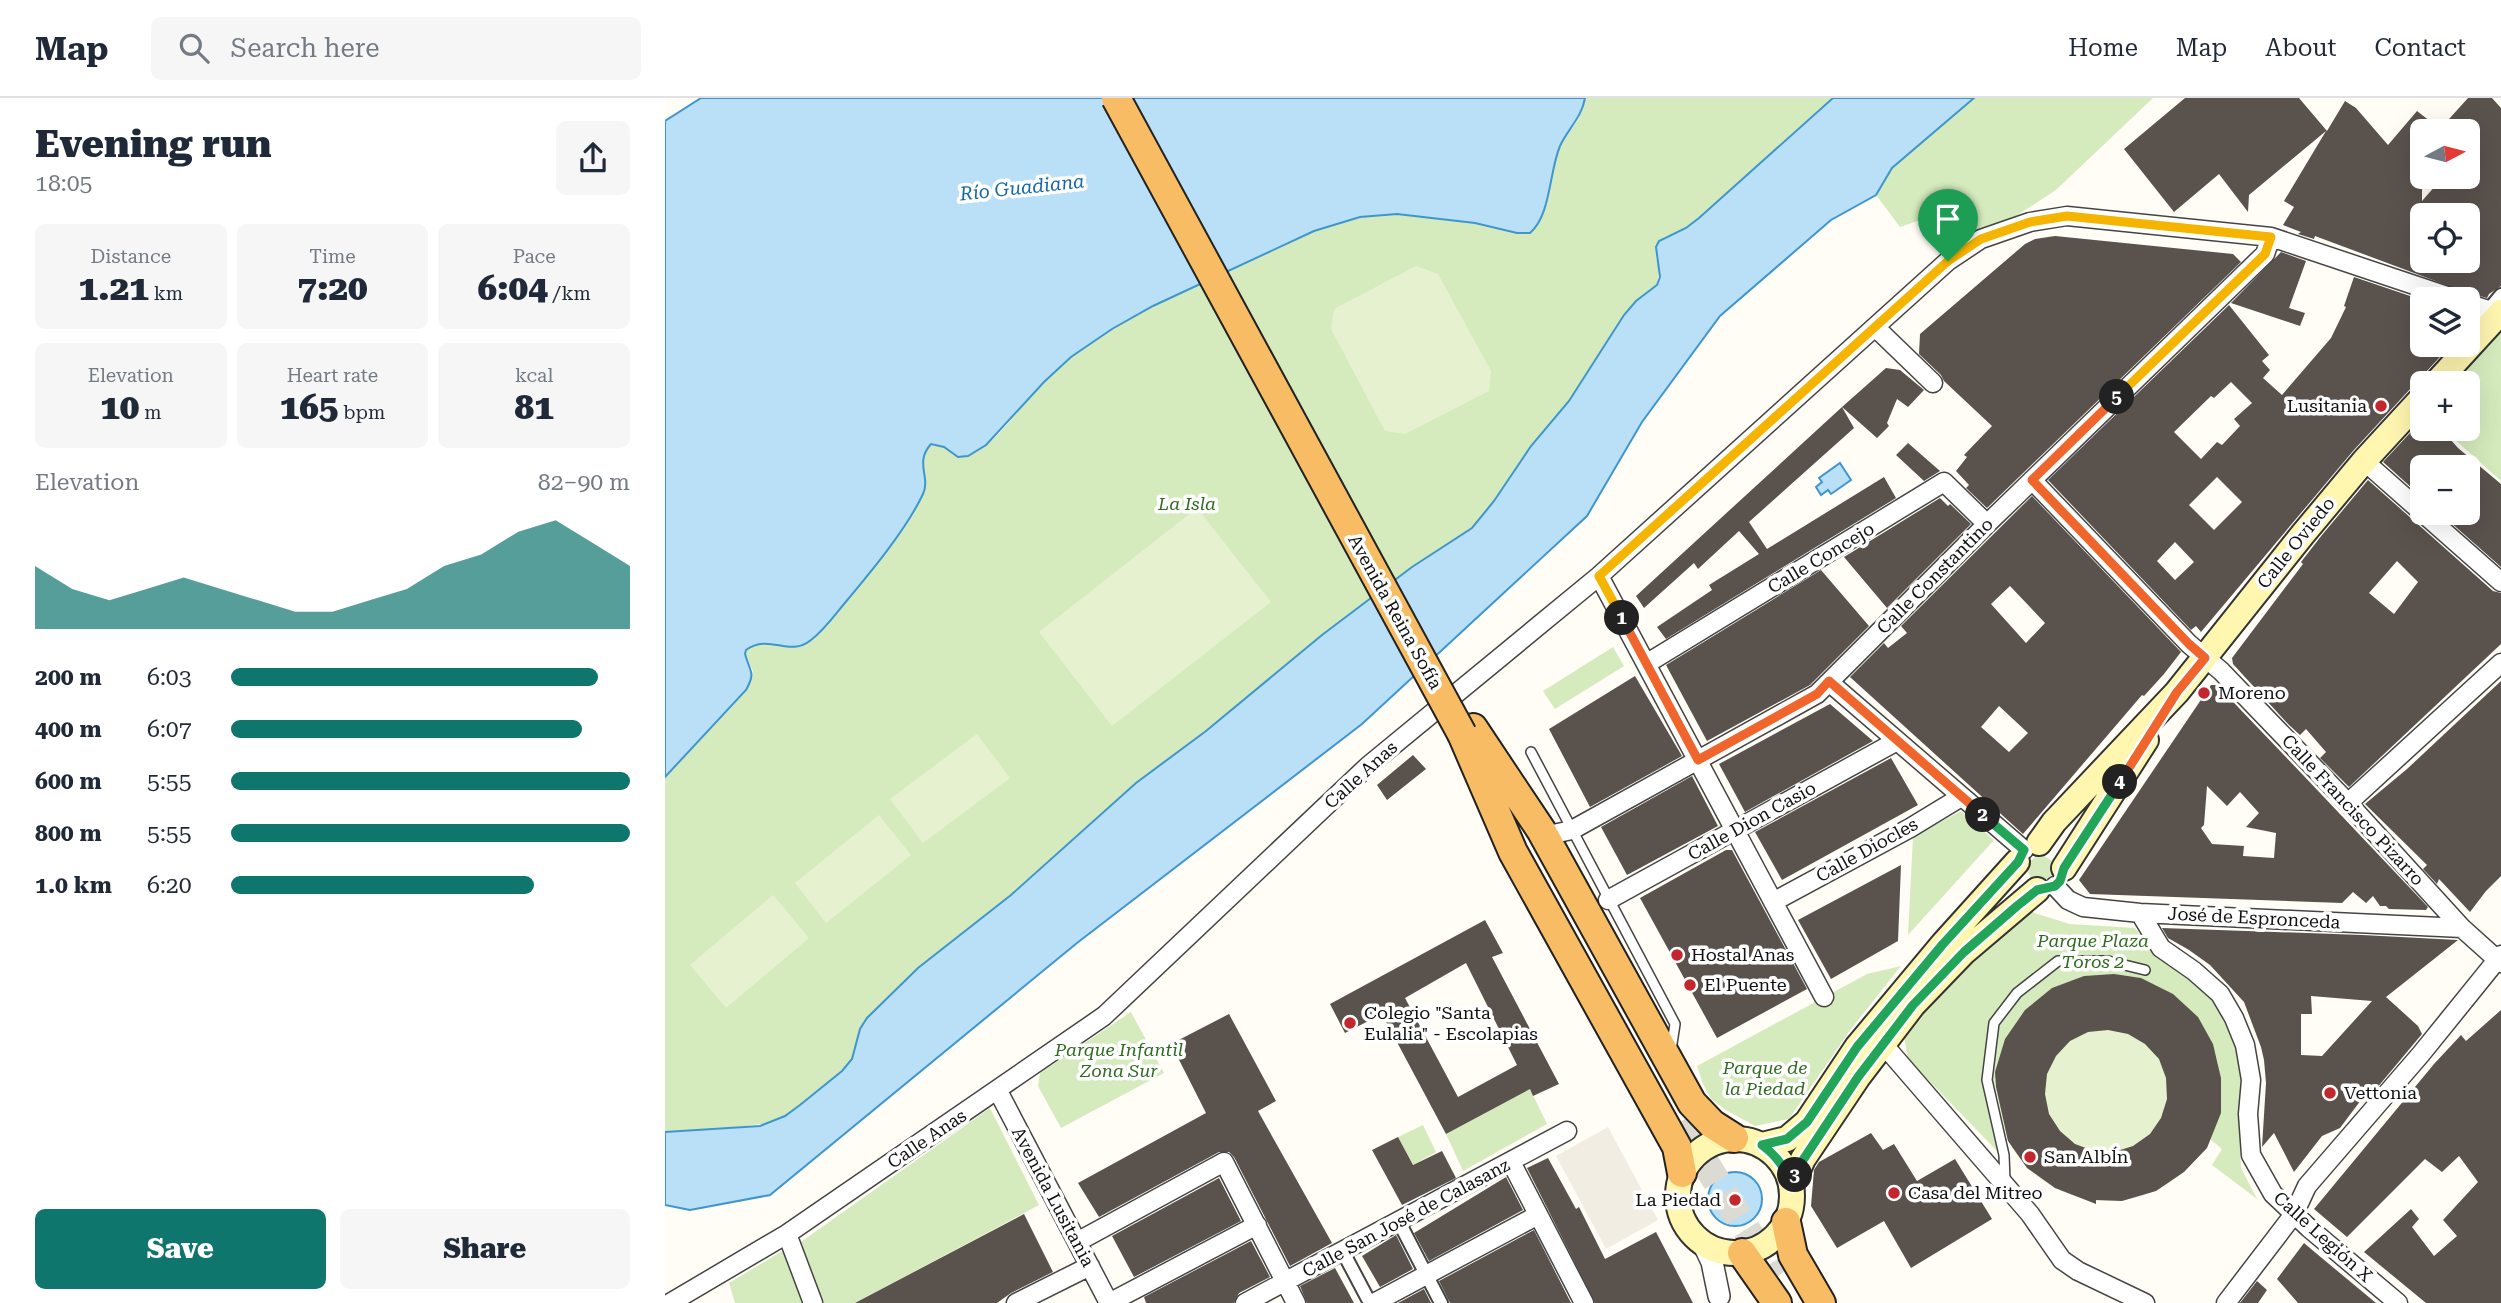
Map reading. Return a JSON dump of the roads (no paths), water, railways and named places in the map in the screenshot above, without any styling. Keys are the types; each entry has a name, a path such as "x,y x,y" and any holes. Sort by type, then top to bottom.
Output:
{"highway":[{"name":"Avenida Reina Sofía","path":"1115,98 1684,1120"},
{"name":"Avenida Reina Sofía","path":"1137,98 1467,731"},
{"path":"1467,731 1541,830 1692,1103 1712,1124 1734,1138"},
{"path":"1467,731 1513,852 1677,1147 1682,1173"},
{"path":"1786,1222 1793,1255 1821,1303"},
{"path":"1738,1253 1782,1294"}],"main road":[{"path":"2446,371 2497,314"},
{"name":"Calle Oviedo","path":"1762,1145 1787,1139 1807,1122 1857,1047 1943,944 2054,821 2177,692 2303,534 2410,411"},
{"name":"Calle Oviedo","path":"1791,1186 1803,1160 1913,1005 1964,952 2052,881 2177,692"},
{"path":"2047,844 2059,853 2052,881 2024,883 2017,870 2027,852 2047,844"},
{"path":"1734,1138 1762,1145 1776,1156 1786,1170 1791,1186 1790,1211 1778,1234 1768,1243 1738,1253 1718,1251 1704,1245 1692,1234 1678,1205 1682,1173 1691,1159 1703,1148 1717,1141 1734,1138"}],"street":[{"name":"Calle Anas","path":"670,1303 787,1234 1104,1016 1369,766 1599,576 1875,327 1959,253 1981,239 2030,222 2067,216 2271,237 2420,287"},
{"name":"Calle Constantino","path":"1541,830 1553,834 1572,830 1817,694 1987,524 2265,254 2271,237"},
{"path":"2480,308 2497,314"},
{"path":"1875,327 1933,383"},
{"path":"2364,461 2501,582"},
{"name":"Calle Francisco Pizarro","path":"2032,480 2189,644 2348,803 2462,928 2500,959"},
{"name":"Calle Concejo","path":"1646,664 1944,482 1987,524"},
{"path":"1599,576 1824,997"},
{"path":"2348,803 2501,663"},
{"path":"1829,681 2027,852"},
{"name":"Calle Dion Casio","path":"1608,900 1897,741"},
{"name":"Calle Diocles","path":"1773,902 1910,828 1961,797"},
{"name":"José de Espronceda","path":"2052,881 2068,900 2083,907 2140,913 2462,928"},
{"name":"Calle Legión X","path":"2140,913 2161,948 2194,971 2220,994 2234,1018 2245,1045 2251,1080 2248,1114 2252,1155 2273,1194 2398,1303"},
{"path":"2226,1303 2294,1214 2307,1186 2500,959"},
{"path":"1883,1044 2030,1214 2062,1260 2078,1271 2145,1303"},
{"name":"Avenida Lusitania","path":"997,1090 1109,1303"},
{"name":"Calle San José de Calasanz","path":"1245,1303 1567,1131"},
{"path":"1077,1242 1224,1162 1296,1303"},
{"path":"1511,1162 1584,1303"},
{"path":"1343,1251 1372,1303 1538,1215"},
{"path":"1399,1222 1441,1303"},
{"path":"1109,1303 1257,1225"},
{"path":"787,1234 813,1303"},
{"path":"1704,1245 1712,1262 1719,1300"},
{"path":"1719,1300 1727,1264 1738,1253"},
{"path":"1016,1303 1090,1266"}],"lane":[{"path":"1531,752 1675,1024 1669,1061"},
{"path":"2005,1186 2004,1155 1987,1080 1994,1023 2017,993 2058,961 2108,961 2145,970"}],"water":[{"name":"Río Guadiana","path":"701,98 1585,98 1578,117 1560,146 1546,204 1537,225 1530,233 1517,233 1475,223 1397,214 1360,217 1314,231 1153,306 1112,329 1071,357 986,445 968,456 958,457 944,447 931,444 924,457 923,494 907,522 876,565 829,623 811,640 795,647 763,644 746,650 751,675 746,690 665,777 665,121"},
{"path":"1833,98 1974,98 1892,168 1876,195 1831,220 1720,316 1642,422 1587,516 1362,724 1077,943 770,1195 690,1210 665,1205 665,1132 760,1126 785,1116 800,1105 842,1071 852,1059 860,1029 867,1018 918,968 1011,895 1136,783 1206,731 1322,635 1412,567 1472,528 1531,446 1569,401 1624,315 1636,301 1657,285 1660,277 1656,247 1659,241 1686,228 1699,218"},
{"path":"1840,463 1851,480 1831,494 1828,490 1821,495 1816,487 1822,482 1819,478"},
{"path":"1735,1172 1754,1180 1762,1199 1754,1218 1735,1226 1716,1218 1708,1199 1716,1180"}],"tunnel":[{"path":"1680,1122 1776,1277"}],"place":[{"name":"Lusitania","path":"2381,406"},
{"name":"Moreno","path":"2204,693"},
{"name":"Hostal Anas","path":"1677,955"},
{"name":"El Puente","path":"1690,985"},
{"name":"Colegio \"Santa Eulalia\" - Escolapias","path":"1350,1023"},
{"name":"Vettonia","path":"2330,1093"},
{"name":"San Albĺn","path":"2030,1157"},
{"name":"Casa del Mitreo","path":"1894,1193"},
{"name":"La Piedad","path":"1735,1200"}],"park label":[{"name":"La Isla","path":"1187,504"},
{"name":"Parque Plaza Toros 2","path":"2093,951"},
{"name":"Parque Infantil Zona Sur","path":"1119,1060"},
{"name":"Parque de la Piedad","path":"1765,1078"}]}
